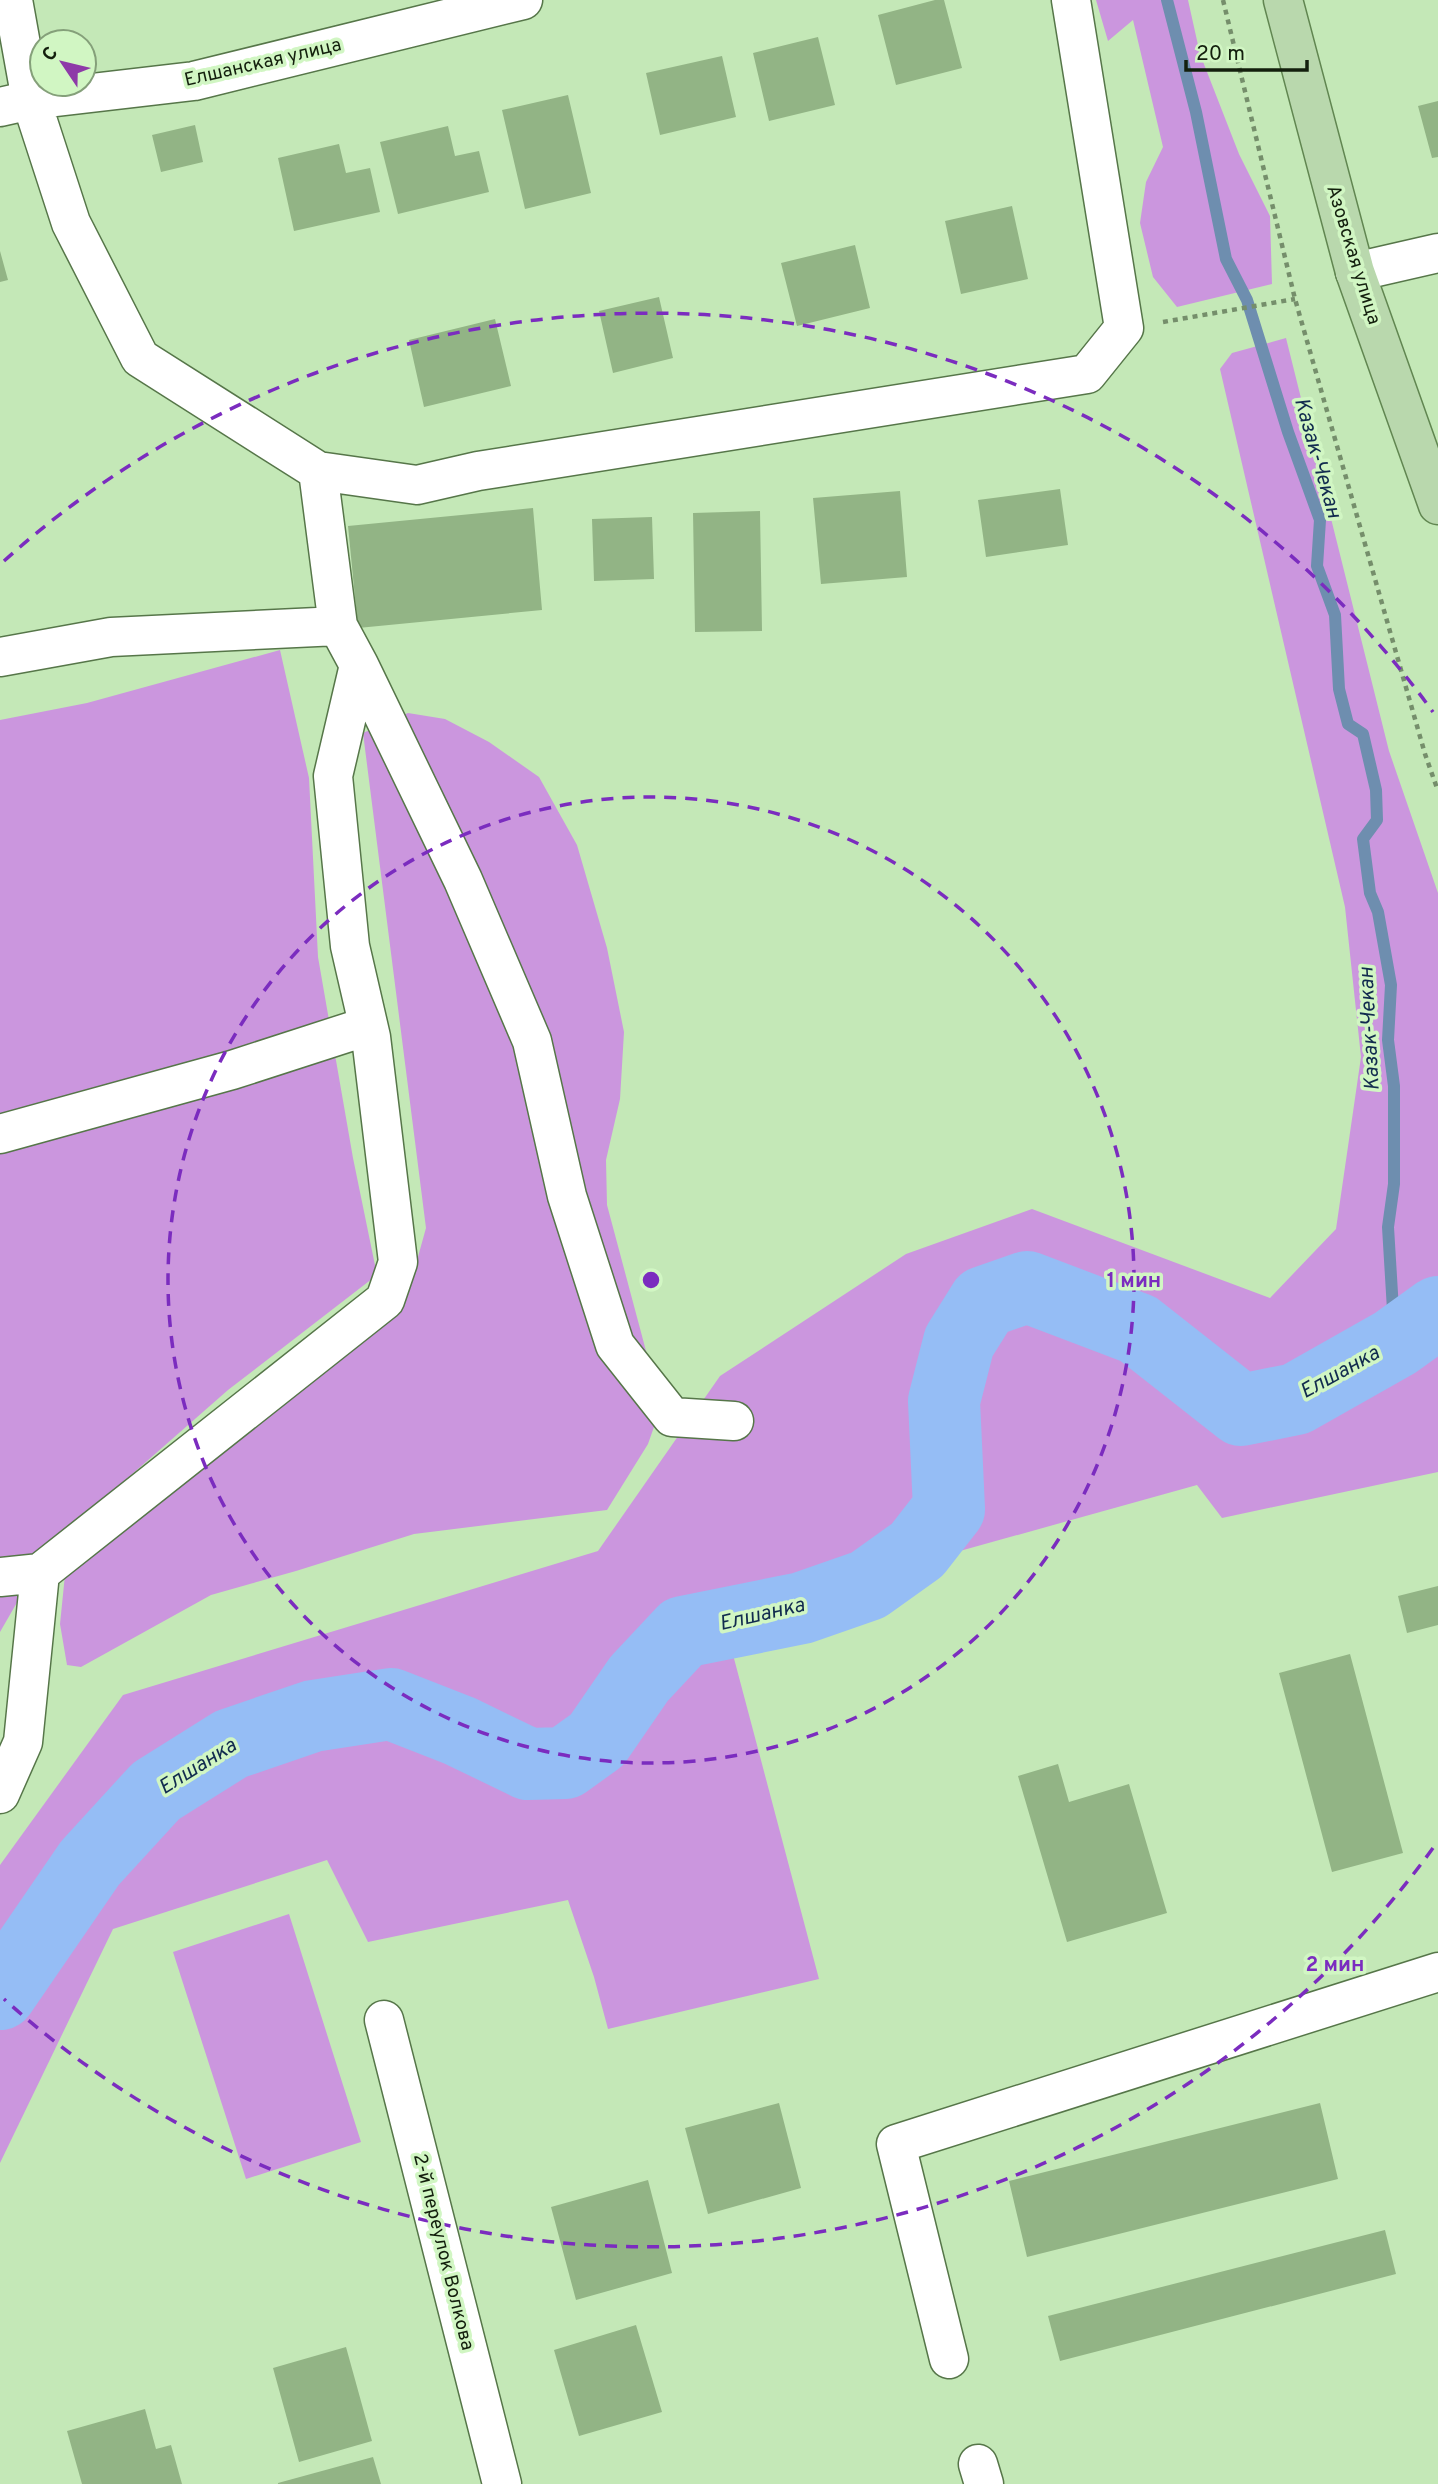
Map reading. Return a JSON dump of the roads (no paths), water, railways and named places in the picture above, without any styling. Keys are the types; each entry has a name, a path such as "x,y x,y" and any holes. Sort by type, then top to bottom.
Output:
{"main road":[{"name":"Азовская улица","path":"1283,0 1355,272 1434,481"}],"street":[{"path":"13,0 16,104 71,223 140,358 318,471 417,485 478,471 1087,374 1124,328 1071,0"},
{"name":"Елшанская улица","path":"16,104 194,81 523,0"},
{"path":"1355,272 1438,253"},
{"path":"318,471 338,626 463,880 532,1041 567,1196 615,1345 672,1417 734,1421"},
{"path":"0,657 111,637 338,626"},
{"path":"0,1577 40,1573 385,1300 398,1262 368,1026 350,946 333,776 359,665"},
{"path":"0,1134 232,1070 368,1026"},
{"path":"0,1794 23,1742 40,1573"},
{"path":"949,2359 896,2144 1438,1972"},
{"name":"2-й переулок Волкова","path":"384,2020 502,2484"}],"waterway":[{"name":"Казак-Чекан","path":"1167,0 1196,112 1226,259 1247,300 1288,432 1320,520 1317,566 1335,615 1339,689 1348,724 1363,734 1376,790 1377,820 1363,839 1370,893 1378,912 1391,985 1388,1040 1394,1086 1394,1184 1388,1227 1395,1343"},
{"name":"Елшанка","path":"0,1994 90,1863 156,1791 231,1744 313,1716 391,1704 460,1731 528,1764 565,1763 597,1740 639,1679 683,1632 802,1608 868,1585 917,1550 949,1509 944,1401 959,1342 984,1302 1027,1287 1138,1329 1241,1410 1296,1399 1395,1343 1438,1312"}]}
